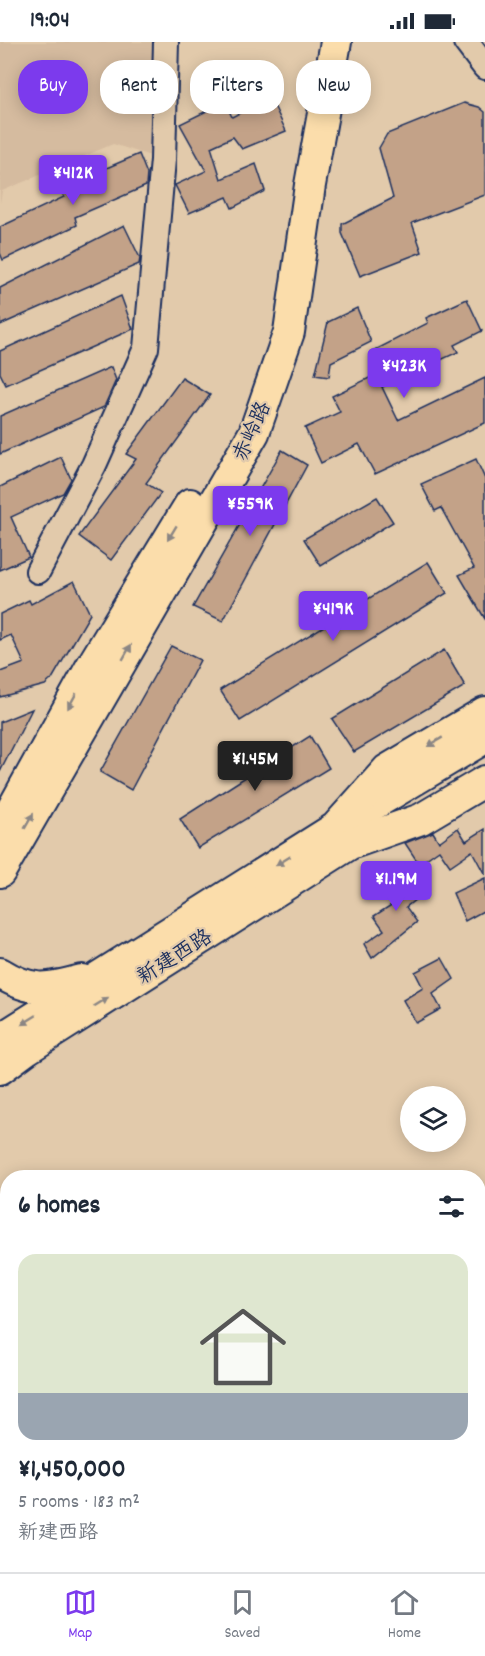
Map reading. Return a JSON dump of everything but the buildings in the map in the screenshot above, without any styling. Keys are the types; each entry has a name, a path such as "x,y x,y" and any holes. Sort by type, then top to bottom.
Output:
{"main road":[{"name":"赤岭路","path":"0,831 92,665 239,423 266,358 270,348 320,42"},
{"name":"赤岭路","path":"0,872 254,433 289,332 310,185 336,42"},
{"name":"新建西路","path":"343,836 387,770 485,712"},
{"name":"新建西路","path":"0,1069 485,738"},
{"name":"新建西路","path":"0,1039 99,976 343,836 485,762"},
{"name":"新建西路","path":"343,836 421,819 485,780"},
{"path":"0,973 16,983 48,988 99,976"}],"street":[{"path":"38,572 94,465 146,348 163,160 166,42"},
{"path":"466,42 485,67"}],"shaded area":[{"path":"0,42 170,42 169,60 100,60 100,114 166,114 163,160 113,144 2,191 0,203"}]}
